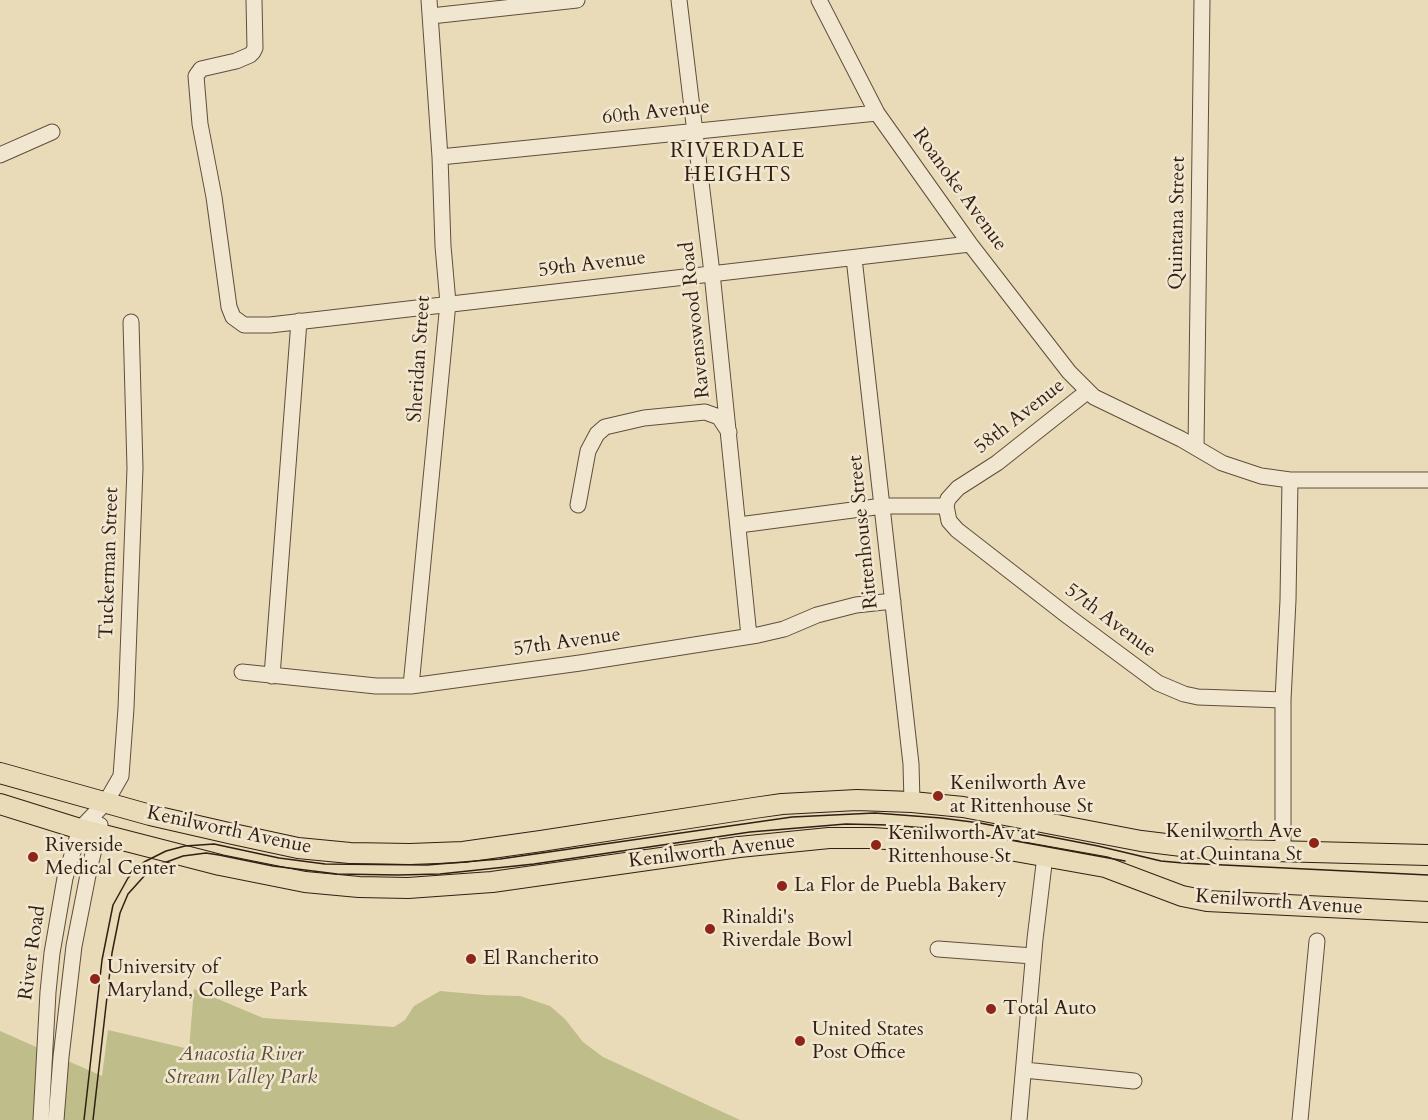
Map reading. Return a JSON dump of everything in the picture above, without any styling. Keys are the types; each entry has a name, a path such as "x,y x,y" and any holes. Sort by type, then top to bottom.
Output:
{"main road":[{"name":"Kenilworth Avenue","path":"0,773 150,815 279,844 324,851 381,854 463,852 782,804 857,801 912,802 986,811 1141,841 1235,850 1428,855"},
{"name":"Kenilworth Avenue","path":"0,804 89,832 220,865 280,879 359,888 408,888 492,882 739,847 829,838 873,838 942,842 1105,867 1182,896 1207,901 1428,912"}],"street":[{"name":"59th Avenue","path":"254,0 255,48 250,56 207,66 197,72 196,76 200,124 214,197 229,307 233,317 244,325 270,325 970,244"},
{"path":"430,8 577,0"},
{"name":"Ravenswood Road","path":"679,0 712,273 749,636"},
{"name":"Roanoke Avenue","path":"819,0 877,113 970,244 1018,303 1047,344 1088,391"},
{"name":"Quintana Street","path":"1196,447 1202,0"},
{"name":"Sheridan Street","path":"411,686 448,303 430,8"},
{"name":"60th Avenue","path":"440,157 877,113"},
{"path":"0,155 52,132"},
{"name":"Rittenhouse Street","path":"854,258 911,764 912,802"},
{"path":"272,676 299,321"},
{"name":"Tuckerman Street","path":"106,802 121,776 126,708 135,468 131,322"},
{"name":"58th Avenue","path":"946,506 948,499 958,489 997,463 1088,391 1107,405 1196,447 1222,463 1261,476 1290,480 1428,480"},
{"path":"578,505 588,452 597,434 605,427 644,417 705,412 719,417 729,432"},
{"path":"1283,851 1283,700 1288,600 1290,480"},
{"path":"739,525 883,506 946,506"},
{"name":"57th Avenue","path":"946,506 949,521 957,530 1158,683 1198,697 1283,700"},
{"name":"57th Avenue","path":"242,672 376,686 411,686 749,636 784,629 817,615 855,605 893,601"},
{"name":"River Road","path":"40,1120 52,953 65,878 106,802"},
{"name":"River Road","path":"56,1120 69,986 83,897 89,832"},
{"path":"1019,1120 1033,956 1045,856"},
{"path":"1300,1120 1317,941"},
{"path":"938,949 1033,956"},
{"path":"1024,1070 1134,1080"}],"green space":[{"name":"Anacostia River Stream Valley Park","path":"194,989 263,1018 394,1027 405,1020 414,1006 440,991 520,996 550,1006 565,1019 583,1042 603,1057 740,1120 0,1120 0,1031 102,1076 108,1030 189,1049"}],"tram line":[{"path":"84,1120 102,960 113,905 128,878 144,862 166,851 185,846 214,844 279,858 325,864 427,865 500,859 792,817 875,813 980,823 1161,861 1428,875"},
{"path":"93,1120 112,953 120,913 128,894 146,874 161,864 183,856 206,853 273,866 337,874 440,874 534,864 750,832 846,824 961,831 1125,861"}],"place":[{"name":"Kenilworth Ave at Rittenhouse St","path":"938,796"},
{"name":"Kenilworth Ave at Quintana St","path":"1314,843"},
{"name":"Kenilworth Av at Rittenhouse St","path":"876,845"},
{"name":"Riverside Medical Center","path":"33,857"},
{"name":"La Flor de Puebla Bakery","path":"782,886"},
{"name":"Rinaldi's Riverdale Bowl","path":"710,929"},
{"name":"El Rancherito","path":"471,959"},
{"name":"University of Maryland, College Park","path":"95,979"},
{"name":"Total Auto","path":"991,1009"},
{"name":"United States Post Office","path":"800,1041"}],"district":[{"name":"RIVERDALE HEIGHTS","path":"738,164"}]}
